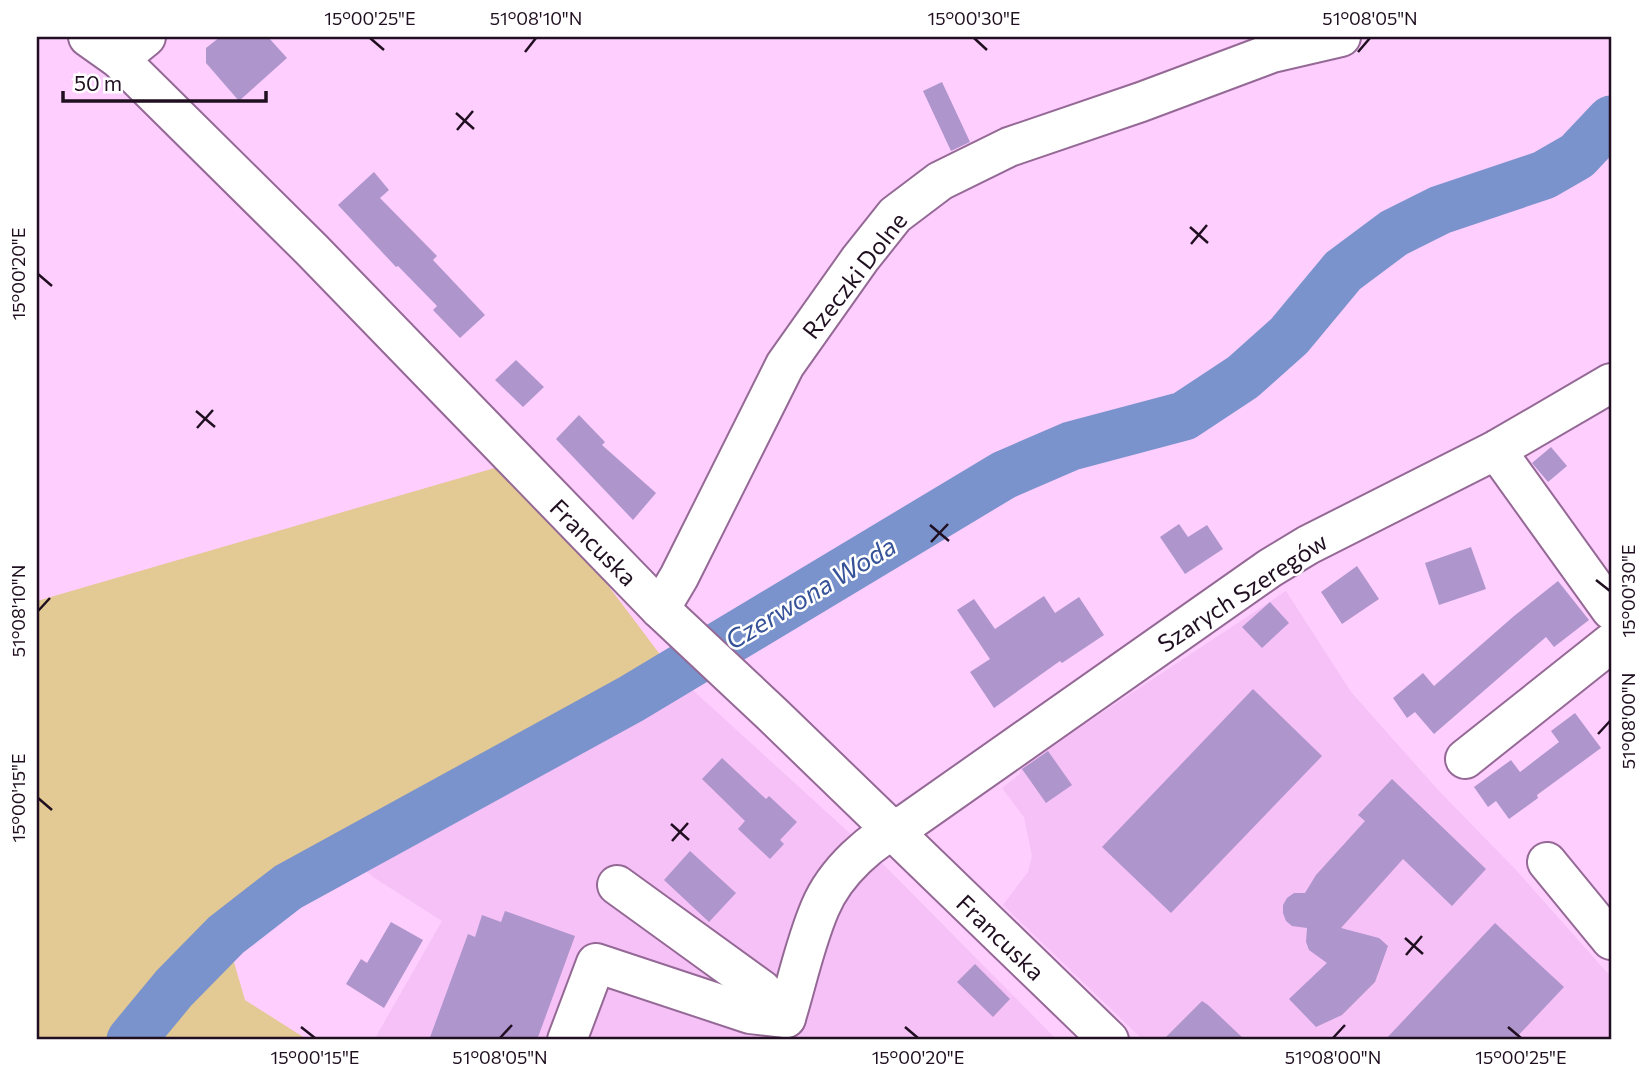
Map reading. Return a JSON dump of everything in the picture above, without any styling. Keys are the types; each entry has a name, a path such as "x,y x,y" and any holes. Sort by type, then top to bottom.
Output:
{"street":[{"name":"Francuska","path":"88,37 133,48 312,250 672,620 774,715 1109,1040"},
{"name":"Rzeczki Dolne","path":"672,620 680,577 785,365 860,259 895,215 940,181 1009,147 1141,103 1272,53 1341,37"},
{"name":"Szarych Szeregów","path":"788,1033 820,907 841,875 863,849 907,822 1270,568 1308,545 1496,450 1611,383"},
{"path":"1496,450 1611,610"},
{"path":"1465,759 1611,643"},
{"path":"1547,862 1611,940"},
{"path":"617,885 762,990 788,1033"},
{"path":"567,1040 596,963 750,1014 788,1033"}],"shaded area":[{"path":"515,462 674,673 288,887 226,935 245,1000 308,1040 37,1040 37,601"},
{"path":"1286,591 1351,692 1611,977 1611,1040 1143,1040 1003,905 1028,872 1032,856 1024,817 1002,788 1020,774 1021,768 1041,753"},
{"path":"674,673 878,859 1057,1040 374,1040 442,921 373,877 348,855"}],"building":[{"path":"220,37 268,37 287,58 239,101 206,63 206,48"},
{"path":"942,82 970,142 951,151 923,91"},
{"path":"374,172 389,190 380,198 437,256 433,260 485,315 460,338 433,310 437,306 338,205"},
{"path":"516,360 544,387 523,407 495,380"},
{"path":"579,415 605,442 602,445 656,493 633,520 556,439"},
{"path":"1551,447 1567,466 1548,482 1532,463"},
{"path":"1179,524 1188,537 1207,525 1223,549 1185,574 1160,537"},
{"path":"1471,547 1486,589 1439,605 1425,563"},
{"path":"1357,566 1379,599 1342,624 1321,592"},
{"path":"1558,581 1589,620 1554,647 1546,637 1434,734 1415,712 1407,718 1393,698 1423,673 1434,686"},
{"path":"1044,596 1055,613 1079,597 1104,635 1062,663 1060,661 994,708 970,672 990,659 957,610 974,599 995,629"},
{"path":"1270,602 1289,623 1262,648 1242,627"},
{"path":"1253,689 1322,756 1171,913 1102,847"},
{"path":"1575,713 1601,748 1509,819 1496,801 1488,807 1474,787 1511,760 1520,772 1559,742 1551,731"},
{"path":"1048,751 1072,785 1046,803 1022,769"},
{"path":"722,758 766,799 769,796 797,822 780,840 784,844 770,859 738,829 745,821 702,779"},
{"path":"1392,779 1486,869 1452,906 1403,859 1341,928 1379,938 1388,946 1375,982 1342,1015 1316,1027 1289,999 1327,963 1309,950 1306,942 1307,928 1292,926 1286,921 1283,905 1294,893 1305,893 1316,875 1365,821 1358,815"},
{"path":"690,851 736,893 709,922 664,880"},
{"path":"505,911 575,936 537,1040 429,1040 468,934 475,937 482,915 501,922"},
{"path":"391,922 423,940 384,1008 346,984 361,959 367,963"},
{"path":"1495,923 1564,987 1514,1040 1385,1040"},
{"path":"975,964 1010,999 993,1017 957,982"},
{"path":"1202,1001 1208,1005 1245,1040 1163,1040"}],"waterway":[{"name":"Czerwona Woda","path":"131,1040 174,988 226,935 288,887 631,699 1004,475 1071,446 1184,416 1243,377 1289,336 1343,271 1394,233 1440,210 1544,175 1577,156 1611,120"}]}
